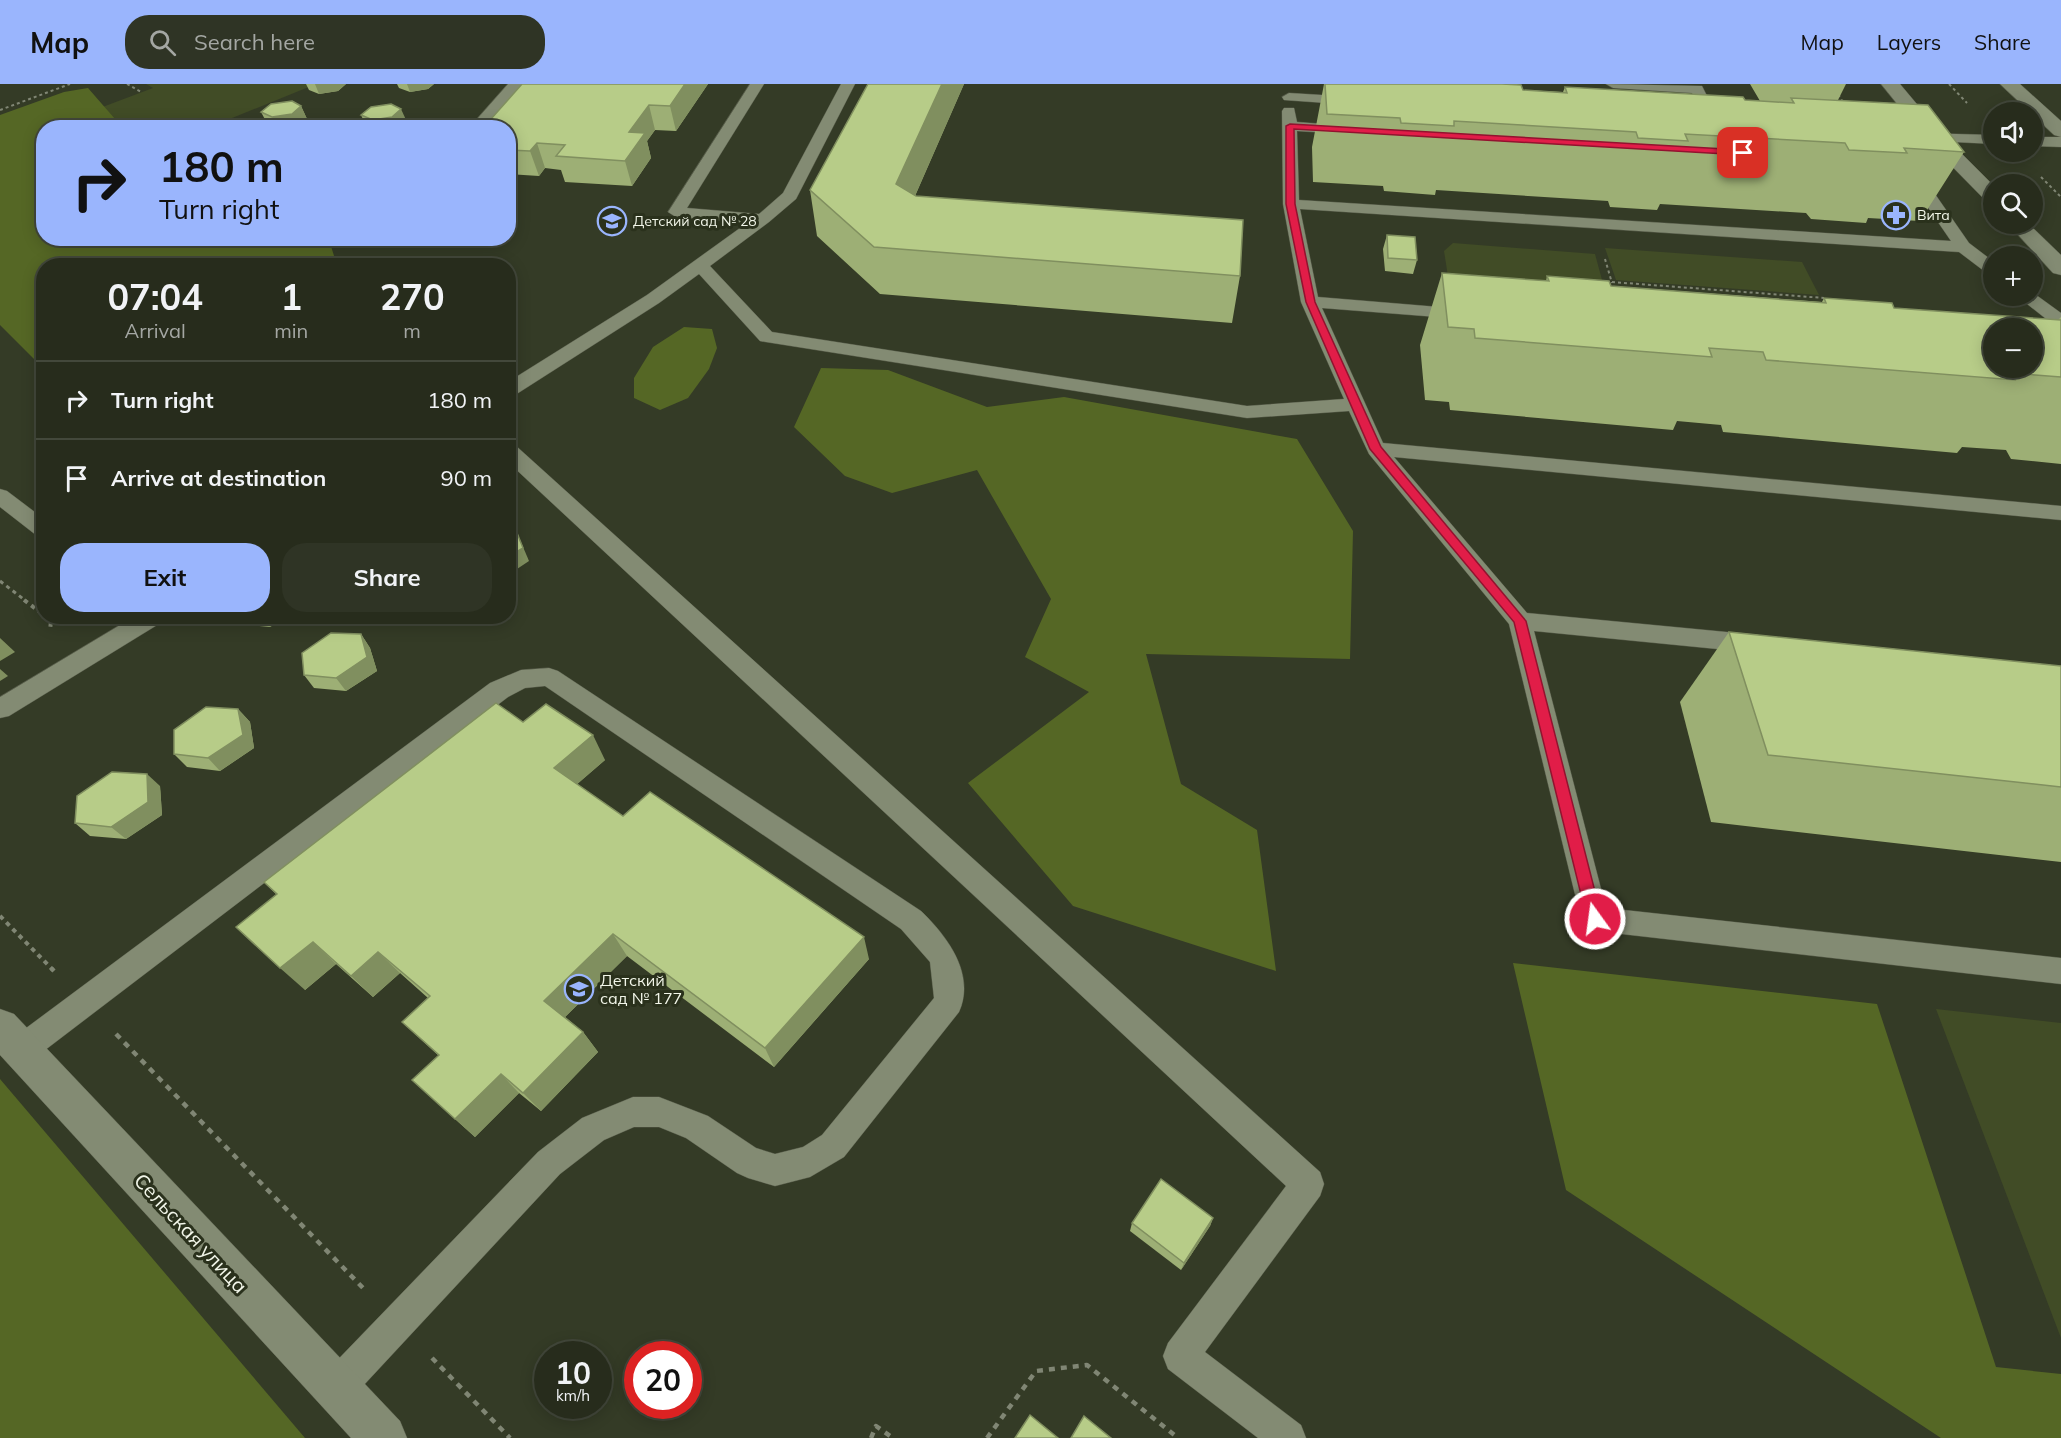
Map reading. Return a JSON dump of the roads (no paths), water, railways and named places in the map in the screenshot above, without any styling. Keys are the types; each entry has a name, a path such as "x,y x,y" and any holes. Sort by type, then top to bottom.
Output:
{"street":[{"path":"1890,84 1935,138 1983,187"},
{"path":"2009,84 2061,131"},
{"path":"2028,234 2061,268"},
{"name":"Сельская улица","path":"10,1039 383,1438"}],"lane":[{"path":"483,120 516,84"},
{"path":"757,84 676,212 763,219"},
{"path":"516,386 653,299 763,219 790,196 848,84"},
{"path":"1613,84 1697,89 1714,124"},
{"path":"1372,102 1286,91 1290,126 1291,204 1310,302 1376,449 1520,621 1595,919 2061,971"},
{"path":"1290,126 1361,130"},
{"path":"1861,133 1983,140"},
{"path":"2043,141 2061,142"},
{"path":"1904,162 1963,247 1983,262"},
{"path":"1291,204 1963,247"},
{"path":"700,265 766,337 1247,412 1356,404"},
{"path":"1310,302 1475,315"},
{"path":"2039,306 2061,322"},
{"path":"1376,449 2061,513"},
{"path":"516,457 1308,1184 1181,1356 1288,1438"},
{"path":"0,496 36,524"},
{"path":"1520,621 1779,646"},
{"path":"0,709 141,624"},
{"path":"10,1039 84,1002 499,690 521,679 549,677 911,920 932,940 944,960 949,977 949,1002 833,1146 810,1161 775,1170 748,1162 697,1127 659,1112 633,1112 592,1128 549,1163 336,1388"}],"place":[{"name":"Вита","path":"1896,215"},
{"name":"Детский сад № 28","path":"612,221"},
{"name":"Детский сад № 177","path":"579,989"}]}
